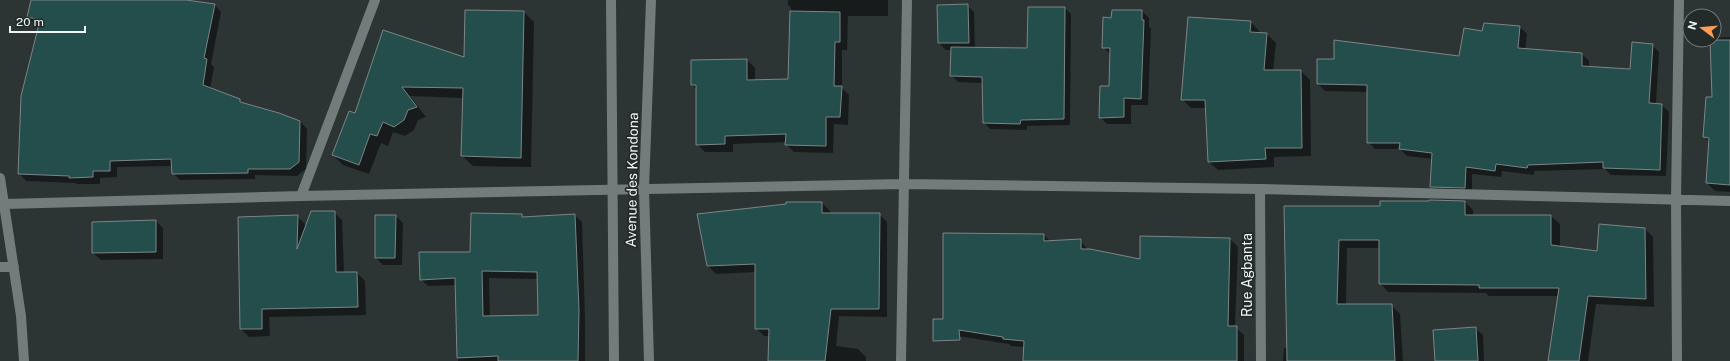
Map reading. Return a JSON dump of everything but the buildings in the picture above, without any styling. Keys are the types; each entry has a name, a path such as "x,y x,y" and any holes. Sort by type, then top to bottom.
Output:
{"street":[{"path":"301,196 375,0"},
{"name":"Avenue des Kondona","path":"611,0 614,361"},
{"name":"Avenue des Kondona","path":"648,361 644,188 651,0"},
{"path":"901,361 907,0"},
{"path":"1677,361 1676,199 1679,0"},
{"path":"0,178 21,316 24,361"},
{"path":"5,204 644,188 903,184 1260,189 1730,201"},
{"name":"Rue Agbanta","path":"1260,189 1261,361"},
{"path":"0,267 14,267"}]}
